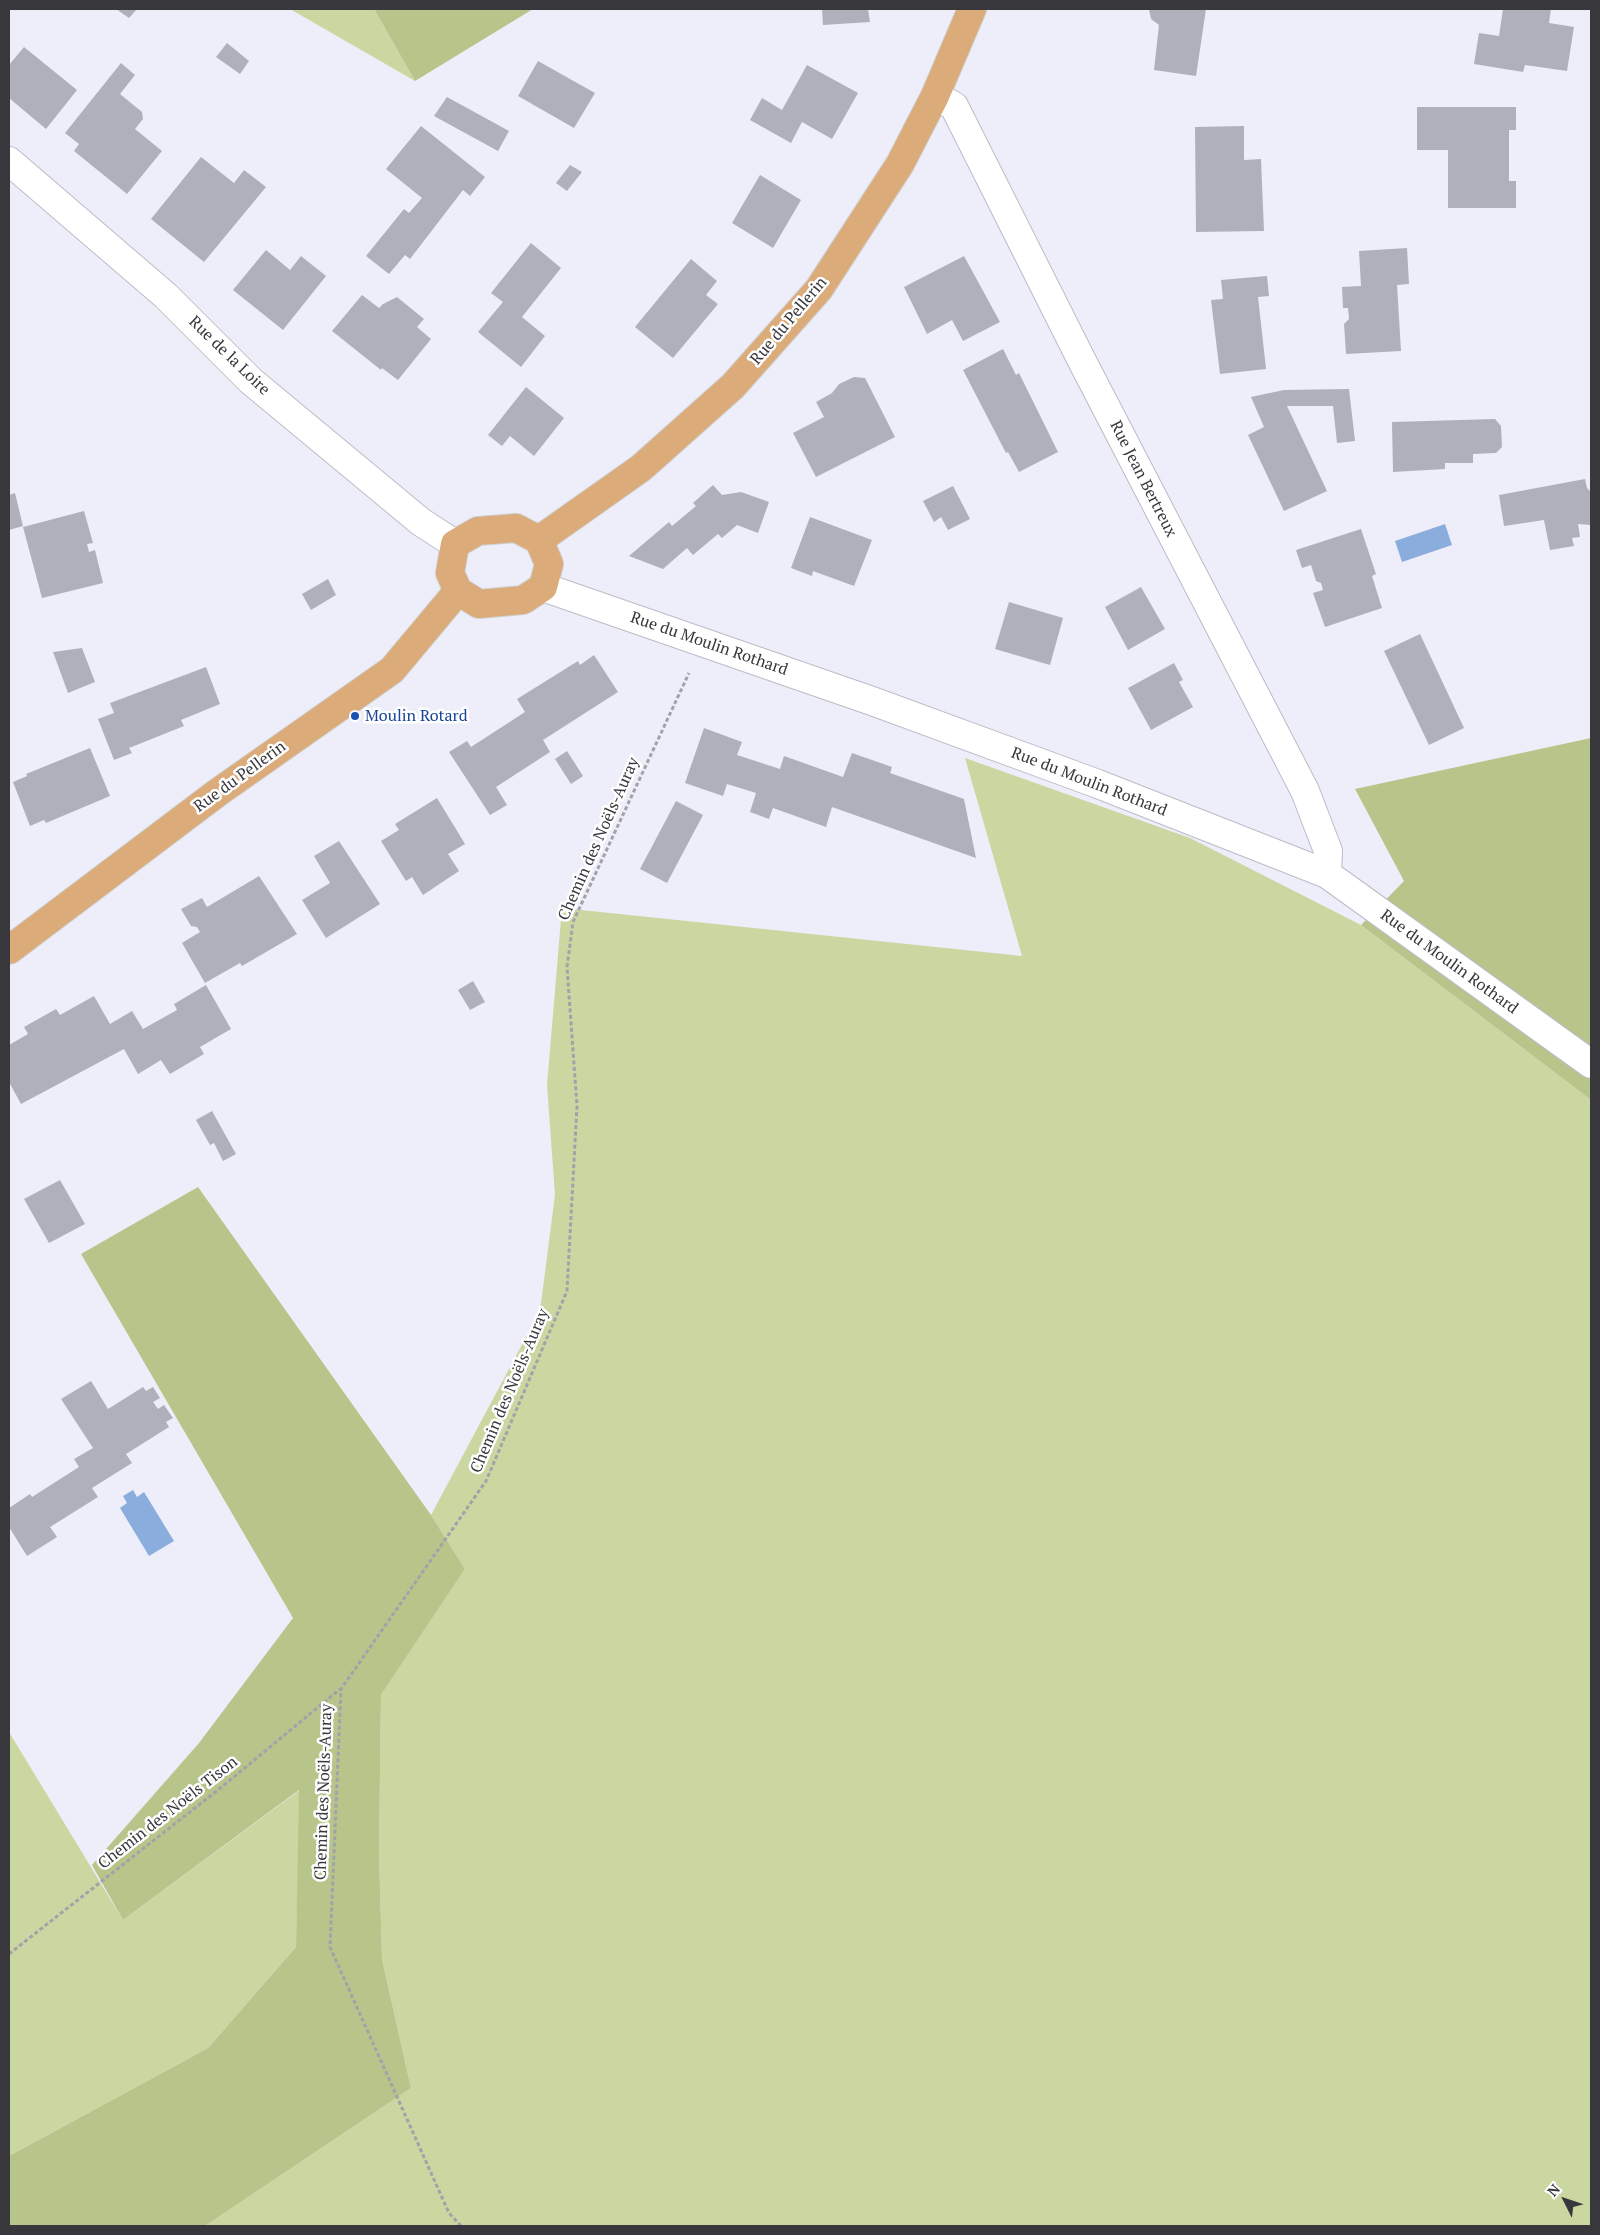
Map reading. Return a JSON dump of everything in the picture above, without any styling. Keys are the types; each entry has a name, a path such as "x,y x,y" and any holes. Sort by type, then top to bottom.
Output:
{"main road":[{"name":"Rue du Pellerin","path":"540,540 641,468 732,386 819,289 900,164 935,96 972,9"},
{"path":"516,528 540,540 549,564 543,587 523,600 479,604 458,591 450,573 454,544 478,531 516,528"},
{"name":"Rue du Pellerin","path":"9,950 217,792 392,670 458,591"}],"street":[{"name":"Rue Jean Bertreux","path":"935,96 954,106 1081,359 1305,791 1328,851 1327,874"},
{"name":"Rue de la Loire","path":"9,161 188,316 251,381 421,522 454,544"},
{"name":"Rue du Moulin Rothard","path":"543,587 704,641 1089,781 1327,874 1591,1064"}],"path":[{"name":"Chemin des Noëls-Auray","path":"461,2226 449,2213 330,1947 341,1689 486,1481 567,1291 577,1106 567,967 573,922 704,641"},
{"name":"Chemin des Noëls Tison","path":"9,1954 223,1786 341,1689"}],"green space":[{"path":"290,9 374,9 415,81"},
{"path":"374,9 533,9 415,81"},
{"path":"1591,738 1591,1100 1361,925 1404,881 1355,789"},
{"path":"965,758 1190,838 1361,925 1591,1100 1591,2226 205,2226 411,2088 382,1959 379,1852 381,1695 465,1569 431,1515 540,1311 555,1195 547,1085 562,908 1022,956"},
{"path":"198,1187 431,1515 465,1569 381,1695 379,1852 382,1959 411,2088 205,2226 9,2226 9,2156 208,2048 296,1947 299,1790 123,1920 92,1865 199,1743 293,1618 81,1254"},
{"path":"9,1732 123,1920 300,1790 296,1947 208,2048 9,2156"}],"water":[{"path":"1445,524 1452,545 1402,562 1395,541"},
{"path":"133,1490 137,1497 144,1492 174,1541 149,1556 120,1508 127,1503 123,1496"}],"building":[{"path":"116,9 137,9 129,18"},
{"path":"822,9 868,9 870,22 823,25"},
{"path":"1149,9 1206,9 1196,76 1154,70 1159,25 1151,19"},
{"path":"1503,9 1551,9 1549,23 1574,27 1567,71 1525,65 1523,72 1474,64 1479,33 1499,36"},
{"path":"227,43 249,61 240,74 216,57"},
{"path":"24,47 77,90 46,129 9,98 9,65"},
{"path":"538,61 595,93 574,128 518,96"},
{"path":"121,63 135,75 120,94 142,112 143,119 135,129 162,151 127,194 74,151 79,144 65,133"},
{"path":"807,65 858,93 832,139 802,122 791,143 750,120 762,98 782,110"},
{"path":"447,97 509,131 498,151 434,116"},
{"path":"1417,107 1516,107 1516,130 1509,130 1509,181 1516,181 1516,208 1448,208 1448,150 1417,150"},
{"path":"421,126 485,177 470,196 463,190 410,259 405,255 389,274 366,256 404,209 409,213 422,198 386,169"},
{"path":"1244,126 1244,160 1261,159 1264,231 1196,232 1195,127"},
{"path":"201,157 234,183 244,170 266,187 204,262 151,219"},
{"path":"570,165 582,172 567,191 556,183"},
{"path":"760,175 801,200 773,248 732,223"},
{"path":"531,243 561,268 522,317 545,336 521,367 478,332 503,302 491,293"},
{"path":"1407,248 1409,284 1397,285 1401,351 1346,354 1344,324 1349,319 1348,308 1343,308 1342,287 1361,286 1359,251"},
{"path":"266,250 290,270 301,256 326,276 283,330 233,290"},
{"path":"964,256 1000,322 963,341 952,320 927,334 904,287"},
{"path":"691,259 717,281 706,295 718,304 673,358 635,327"},
{"path":"1267,276 1269,296 1258,297 1266,369 1220,374 1211,300 1223,299 1221,280"},
{"path":"362,295 379,308 397,297 424,319 417,327 431,339 398,380 382,368 381,370 332,331"},
{"path":"1003,349 1016,375 1019,373 1058,452 1019,472 1008,452 1006,453 963,370"},
{"path":"854,377 865,378 895,437 816,477 793,433 824,417 816,402 832,393 839,384"},
{"path":"526,387 564,418 534,456 510,436 502,446 488,435"},
{"path":"1349,389 1355,441 1337,443 1333,406 1287,406 1327,491 1284,511 1248,435 1264,427 1251,397 1284,390"},
{"path":"1495,419 1501,426 1502,447 1496,453 1473,454 1473,463 1445,463 1445,469 1393,472 1392,422"},
{"path":"1585,479 1587,488 1591,492 1591,525 1578,524 1580,537 1572,538 1574,546 1550,550 1544,520 1504,526 1499,495"},
{"path":"713,485 722,495 741,492 769,502 758,533 737,525 722,538 718,534 693,555 687,548 663,569 629,556 669,522 672,526 696,506 693,503"},
{"path":"953,486 970,519 948,530 941,517 934,522 923,501"},
{"path":"15,493 23,526 9,530 9,495"},
{"path":"84,511 93,543 87,544 89,552 95,550 103,583 42,598 23,527"},
{"path":"810,517 872,540 854,586 813,571 812,576 791,568"},
{"path":"1361,529 1376,574 1372,576 1382,608 1325,627 1313,593 1323,590 1321,583 1316,581 1311,565 1302,568 1296,550"},
{"path":"328,579 336,595 311,610 302,594"},
{"path":"1141,587 1165,629 1128,650 1105,607"},
{"path":"1009,602 1063,618 1050,665 995,649"},
{"path":"1420,634 1464,728 1429,745 1384,651"},
{"path":"82,648 95,682 68,693 53,652"},
{"path":"594,655 618,692 543,740 550,752 496,787 507,805 490,815 449,752 467,741 471,747 525,712 517,699 578,661 580,665"},
{"path":"1174,663 1183,680 1179,682 1193,707 1151,730 1128,688"},
{"path":"206,667 220,704 181,720 184,726 129,748 132,753 114,760 98,719 114,713 110,703"},
{"path":"704,728 742,742 737,755 780,769 784,756 843,777 852,753 892,767 890,773 964,799 976,858 832,807 826,827 773,808 769,819 750,812 756,793 727,784 723,796 685,783"},
{"path":"90,748 110,796 46,823 44,820 30,826 13,782 27,776 26,774"},
{"path":"567,751 583,776 571,784 555,759"},
{"path":"437,798 465,844 448,854 459,871 423,895 412,877 406,881 381,841 399,830 395,824"},
{"path":"676,801 703,815 667,883 640,869"},
{"path":"339,841 380,904 326,938 302,900 330,883 314,856"},
{"path":"259,876 297,934 242,966 240,963 205,983 182,943 200,932 197,927 191,926 181,909 202,898 207,907"},
{"path":"473,981 485,1002 470,1010 458,990"},
{"path":"206,985 231,1029 200,1047 204,1054 170,1074 161,1060 138,1074 124,1049 21,1104 9,1082 9,1045 28,1034 24,1027 56,1009 60,1015 94,996 110,1024 132,1011 143,1029 177,1010 174,1004"},
{"path":"212,1111 236,1154 223,1161 214,1143 210,1145 196,1120"},
{"path":"60,1180 85,1224 49,1243 24,1199"},
{"path":"91,1381 108,1409 143,1387 146,1391 153,1387 160,1398 153,1402 158,1409 164,1405 173,1418 166,1422 169,1427 126,1454 132,1463 92,1488 98,1497 50,1527 57,1537 27,1556 9,1527 9,1508 30,1494 32,1497 79,1467 74,1459 93,1448 61,1399"}],"place":[{"name":"Moulin Rotard","path":"355,716"}]}
